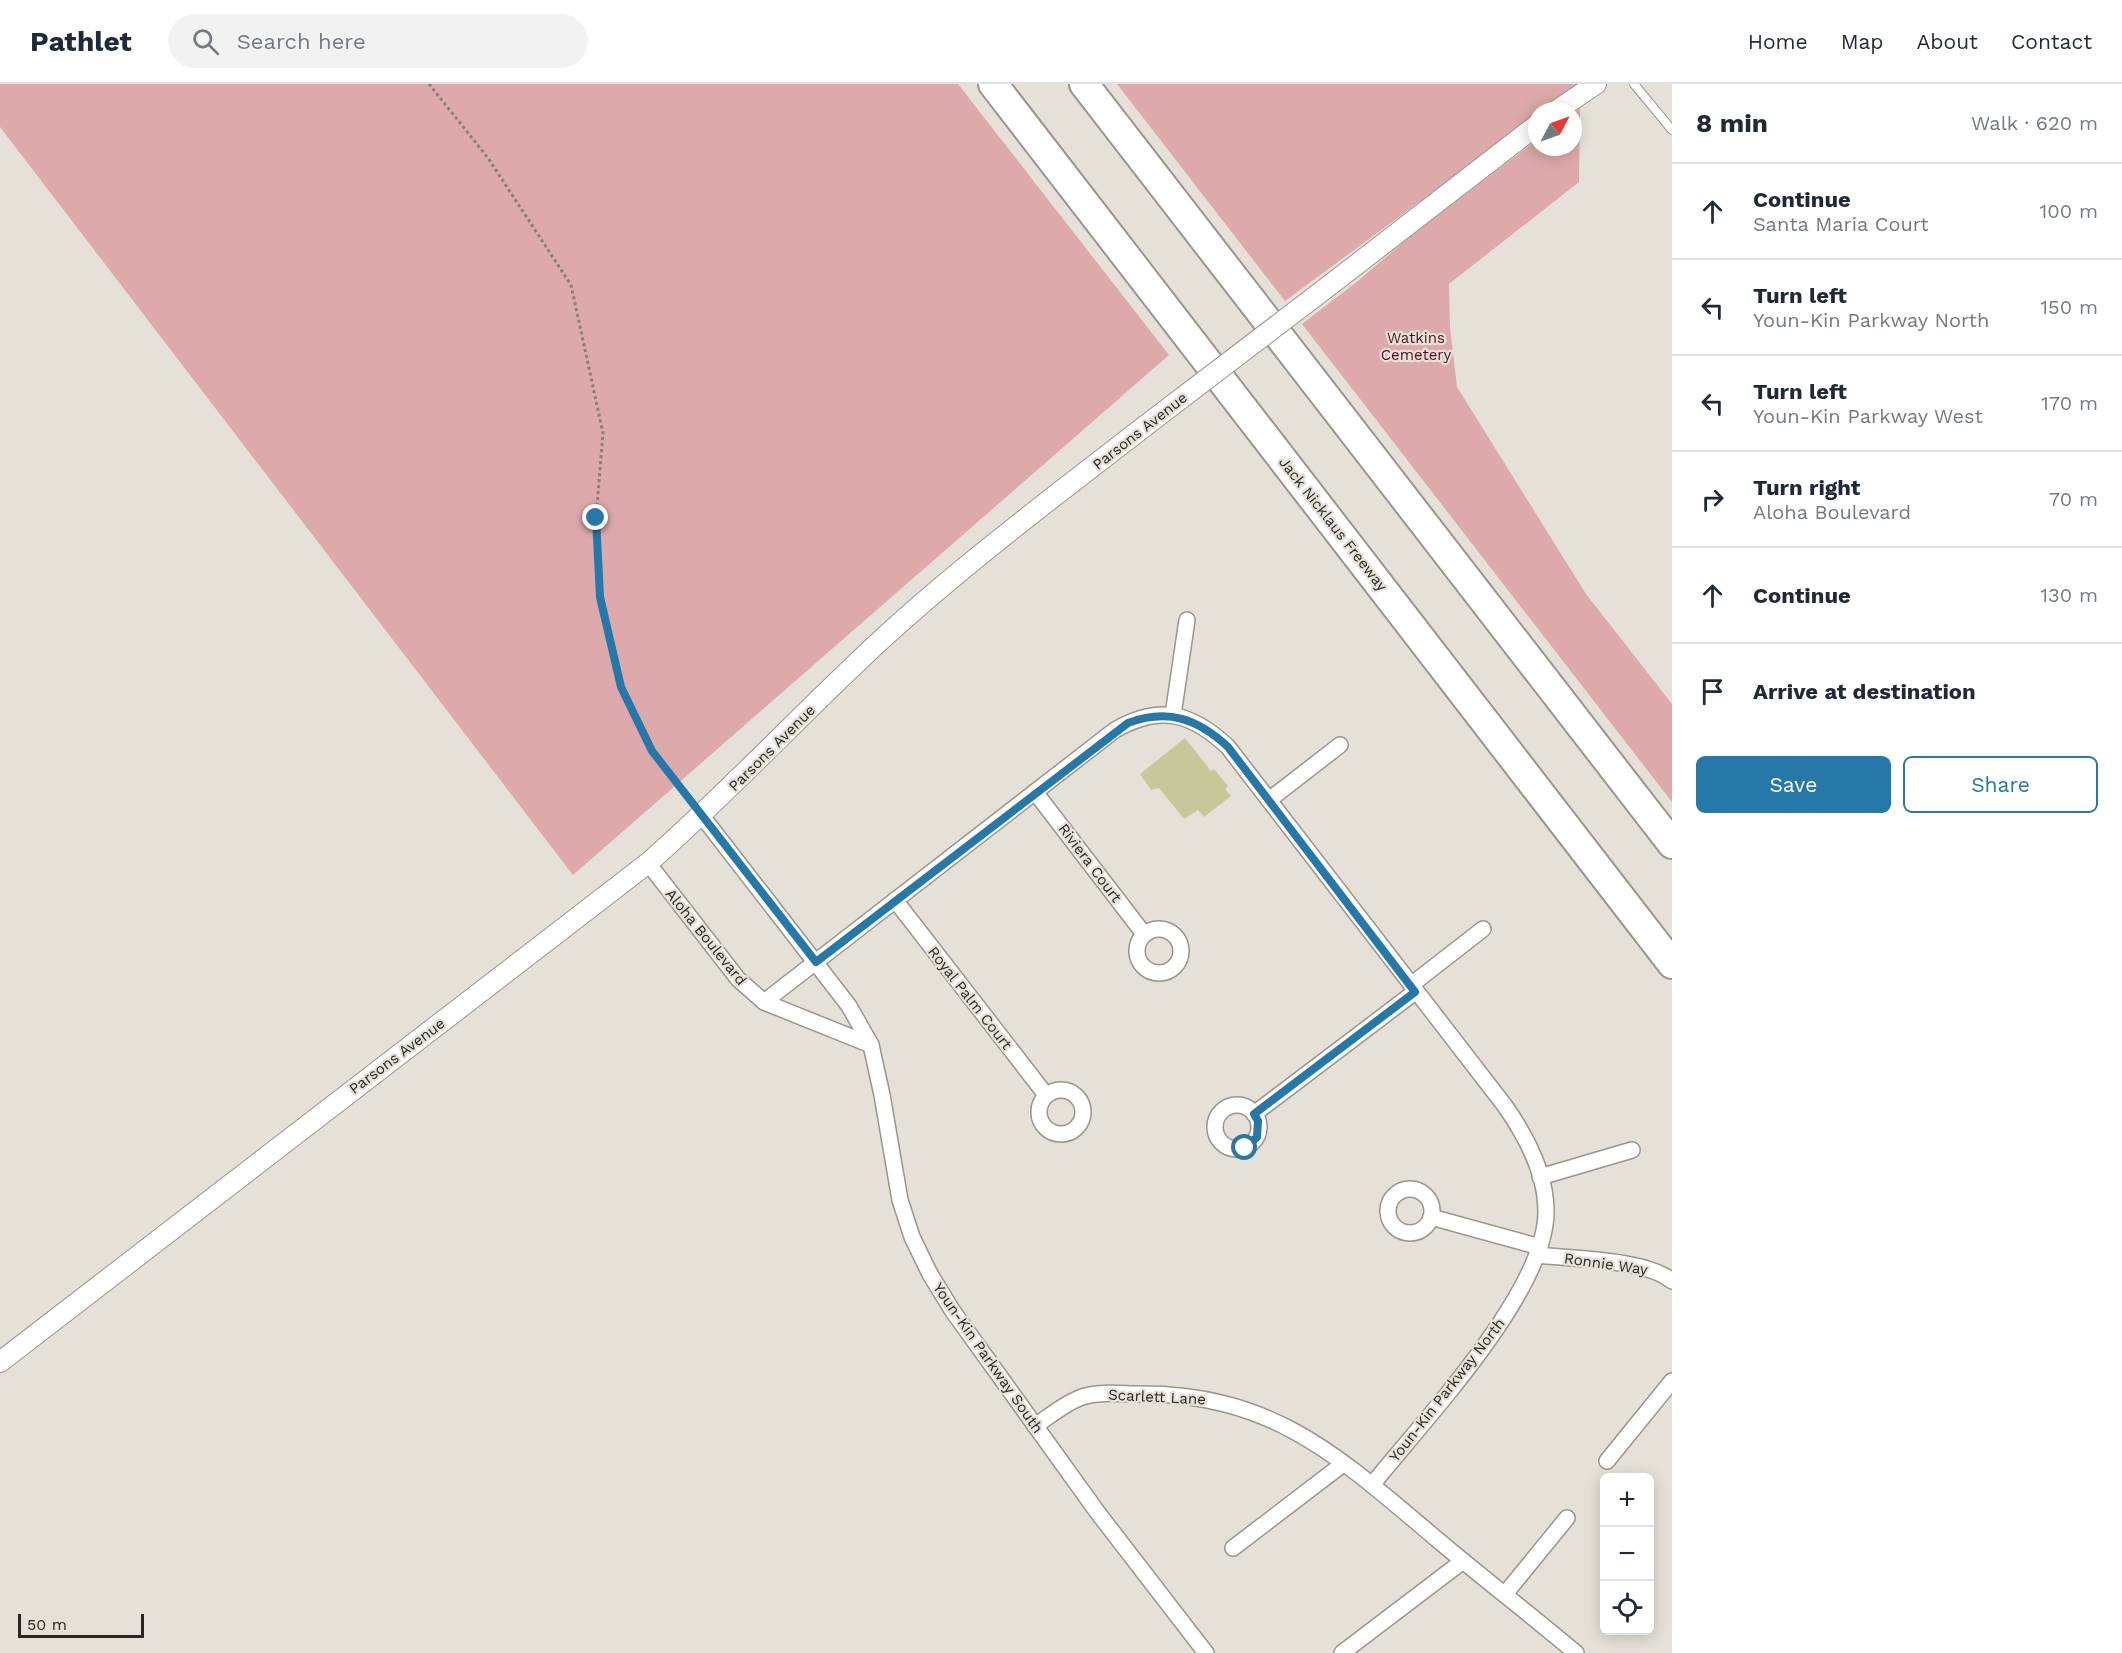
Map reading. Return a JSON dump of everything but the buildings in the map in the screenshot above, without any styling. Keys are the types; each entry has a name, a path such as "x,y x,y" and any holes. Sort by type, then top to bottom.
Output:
{"highway":[{"path":"1084,84 1672,844"},
{"name":"Jack Nicklaus Freeway","path":"1000,89 1672,964"}],"street":[{"path":"1569,102 1596,84"},
{"name":"Parsons Avenue","path":"0,1362 648,863 702,816 907,616 1002,537 1528,132"},
{"path":"764,1002 1035,792 1128,723 1143,717 1173,715 1187,620"},
{"name":"Youn-Kin Parkway North","path":"1173,715 1188,719 1216,736 1228,747 1526,1137 1540,1177 1546,1211 1538,1251 1504,1320 1372,1485"},
{"path":"1269,800 1340,745"},
{"name":"Riviera Court","path":"1035,792 1144,934"},
{"path":"702,816 816,962"},
{"name":"Aloha Boulevard","path":"648,863 738,980 764,1002 871,1045"},
{"name":"Royal Palm Court","path":"895,900 1046,1095"},
{"path":"1254,1114 1413,988 1483,929"},
{"name":"Youn-Kin Parkway South","path":"816,962 849,1006 871,1045 882,1095 896,1182 912,1237 930,1274 952,1310 1098,1513 1206,1653"},
{"path":"1540,1177 1632,1150"},
{"name":"Ronnie Way","path":"1431,1217 1538,1251 1661,1271 1672,1281"},
{"path":"1607,1461 1672,1381"},
{"name":"Scarlett Lane","path":"1035,1426 1082,1397 1099,1394 1186,1396 1219,1400 1262,1415 1313,1441 1372,1485 1576,1653"},
{"path":"1233,1548 1343,1464"},
{"path":"1505,1594 1567,1518"},
{"path":"1342,1653 1463,1561"}],"lane":[{"path":"1634,84 1672,130"}],"path":[{"path":"429,84 488,158 572,285 603,433 596,518 600,597 621,687 652,751 702,816"}],"green space":[{"path":"0,84 958,84 1169,355 573,875 0,127"},
{"path":"1117,84 1581,84 1555,102 1528,102 1528,122 1285,301"},
{"name":"Watkins Cemetery","path":"1528,147 1528,156 1579,156 1579,182 1449,284 1450,328 1457,387 1586,594 1672,704 1672,802 1302,324 1358,281 1414,233"}],"route":[{"path":"596,518 600,597 621,687 652,751 816,962 1115,730 1128,723 1143,717 1173,715 1188,719 1203,727 1228,747 1415,992 1254,1114 1258,1121 1257,1137 1245,1148"}]}
